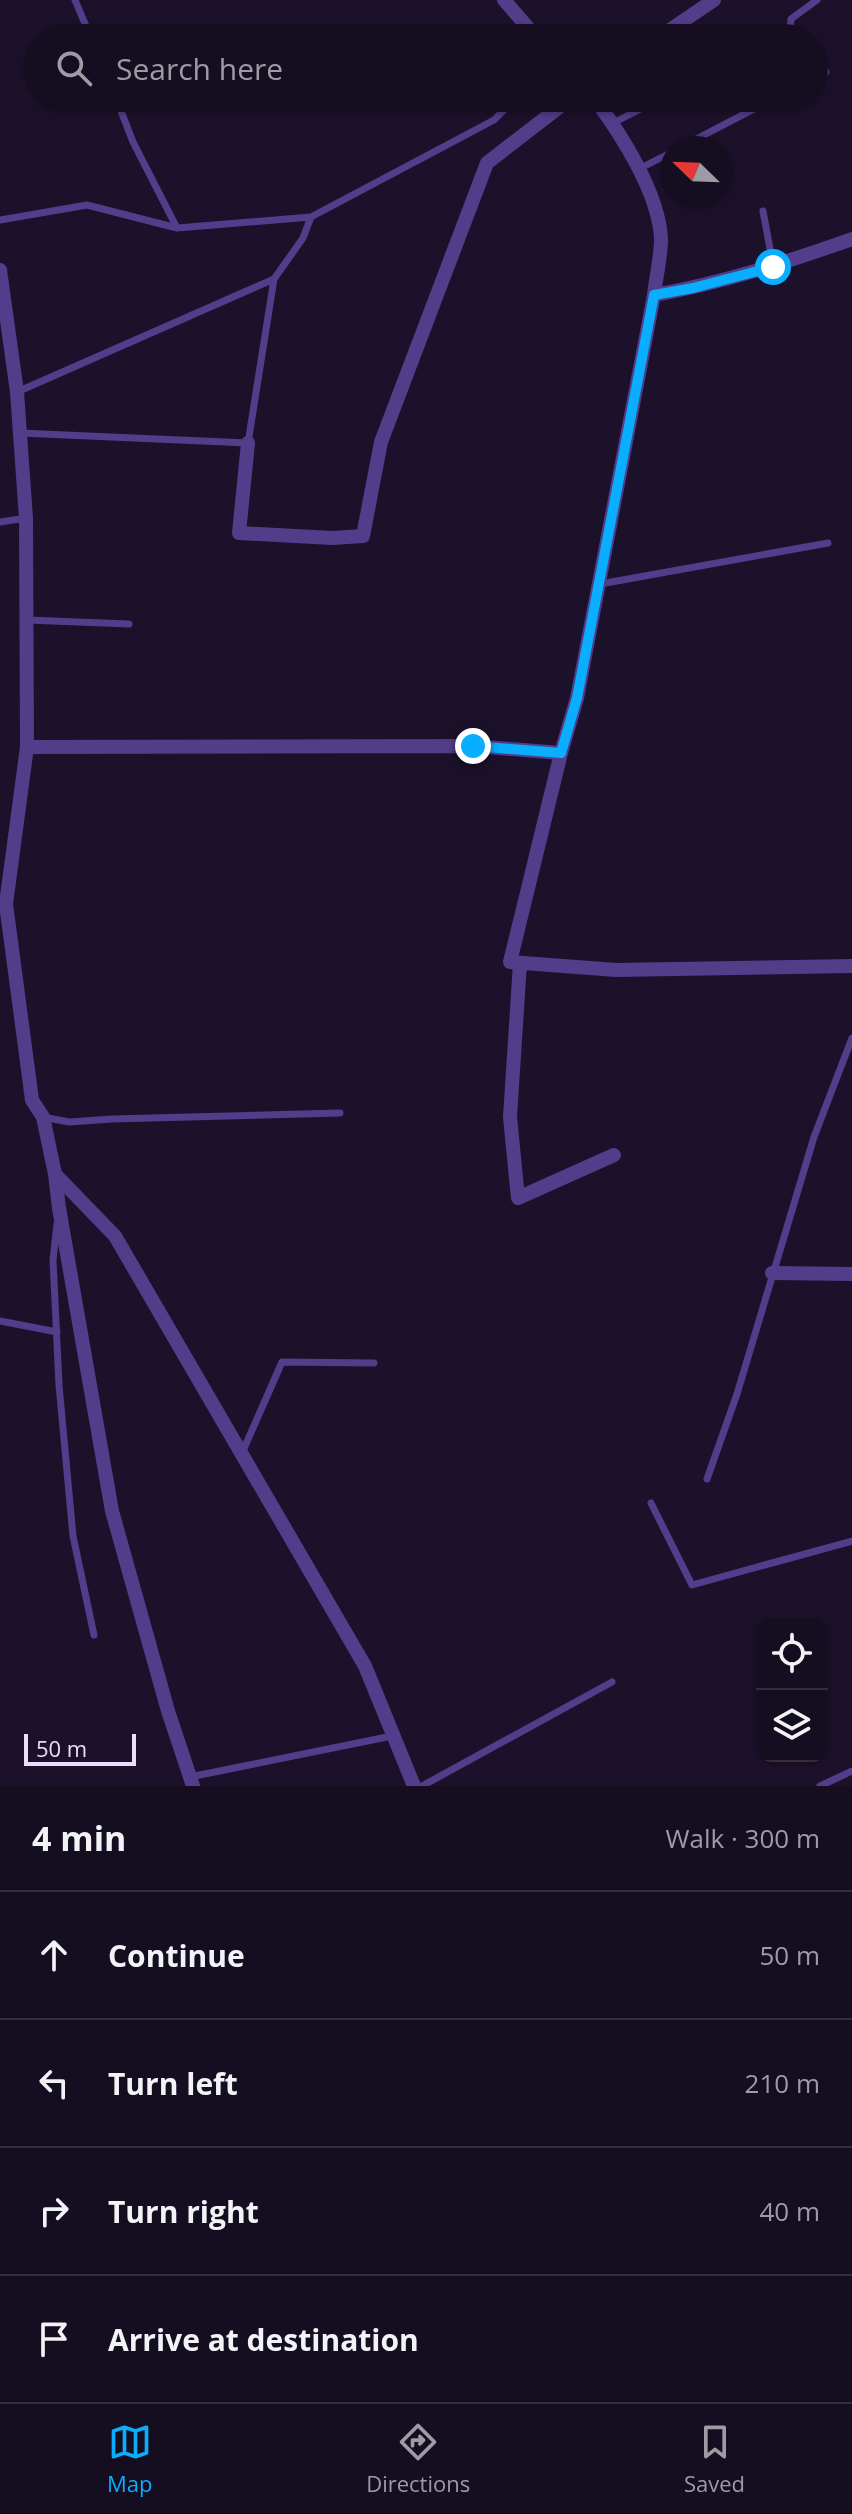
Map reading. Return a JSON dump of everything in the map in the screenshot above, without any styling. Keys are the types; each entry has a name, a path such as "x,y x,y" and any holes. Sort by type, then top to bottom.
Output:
{"street":[{"path":"504,0 525,24"},
{"path":"679,24 714,0"},
{"path":"248,443 239,533 332,538 363,536 381,442 487,163 553,112"},
{"path":"605,112 639,169 656,211 661,239 654,295 577,698 510,962 616,970 852,966"},
{"path":"654,295 773,267 852,239"},
{"path":"0,270 3,309 17,392 26,518 27,747 4,883 3,911 32,1100 43,1117 55,1174 112,1511 168,1711 192,1782"},
{"path":"27,747 448,746 561,753"},
{"path":"520,963 510,1117 518,1198 614,1155"},
{"path":"55,1174 115,1236 365,1666 414,1786"},
{"path":"772,1273 852,1274"}],"lane":[{"path":"75,0 85,24"},
{"path":"790,24 791,19 817,0"},
{"path":"121,112 133,142 177,228"},
{"path":"0,220 87,205 177,228 311,217 494,120 502,112"},
{"path":"613,123 635,112"},
{"path":"702,136 748,112"},
{"path":"639,169 660,158"},
{"path":"763,211 773,267"},
{"path":"20,433 248,443 274,279 303,238 311,217"},
{"path":"17,392 274,279"},
{"path":"0,522 26,518"},
{"path":"597,585 828,543"},
{"path":"25,619 129,624"},
{"path":"707,1479 737,1394 814,1137 850,1051 852,1038"},
{"path":"43,1117 69,1122 340,1113"},
{"path":"59,1208 53,1260 59,1385 73,1536 94,1635"},
{"path":"0,1321 57,1332"},
{"path":"242,1453 282,1362 374,1363"},
{"path":"651,1503 692,1585 852,1541"},
{"path":"422,1786 612,1682"},
{"path":"192,1782 392,1736"},
{"path":"820,1786 852,1771"}],"route":[{"path":"473,746 561,753 577,698 654,295 773,267"}]}
